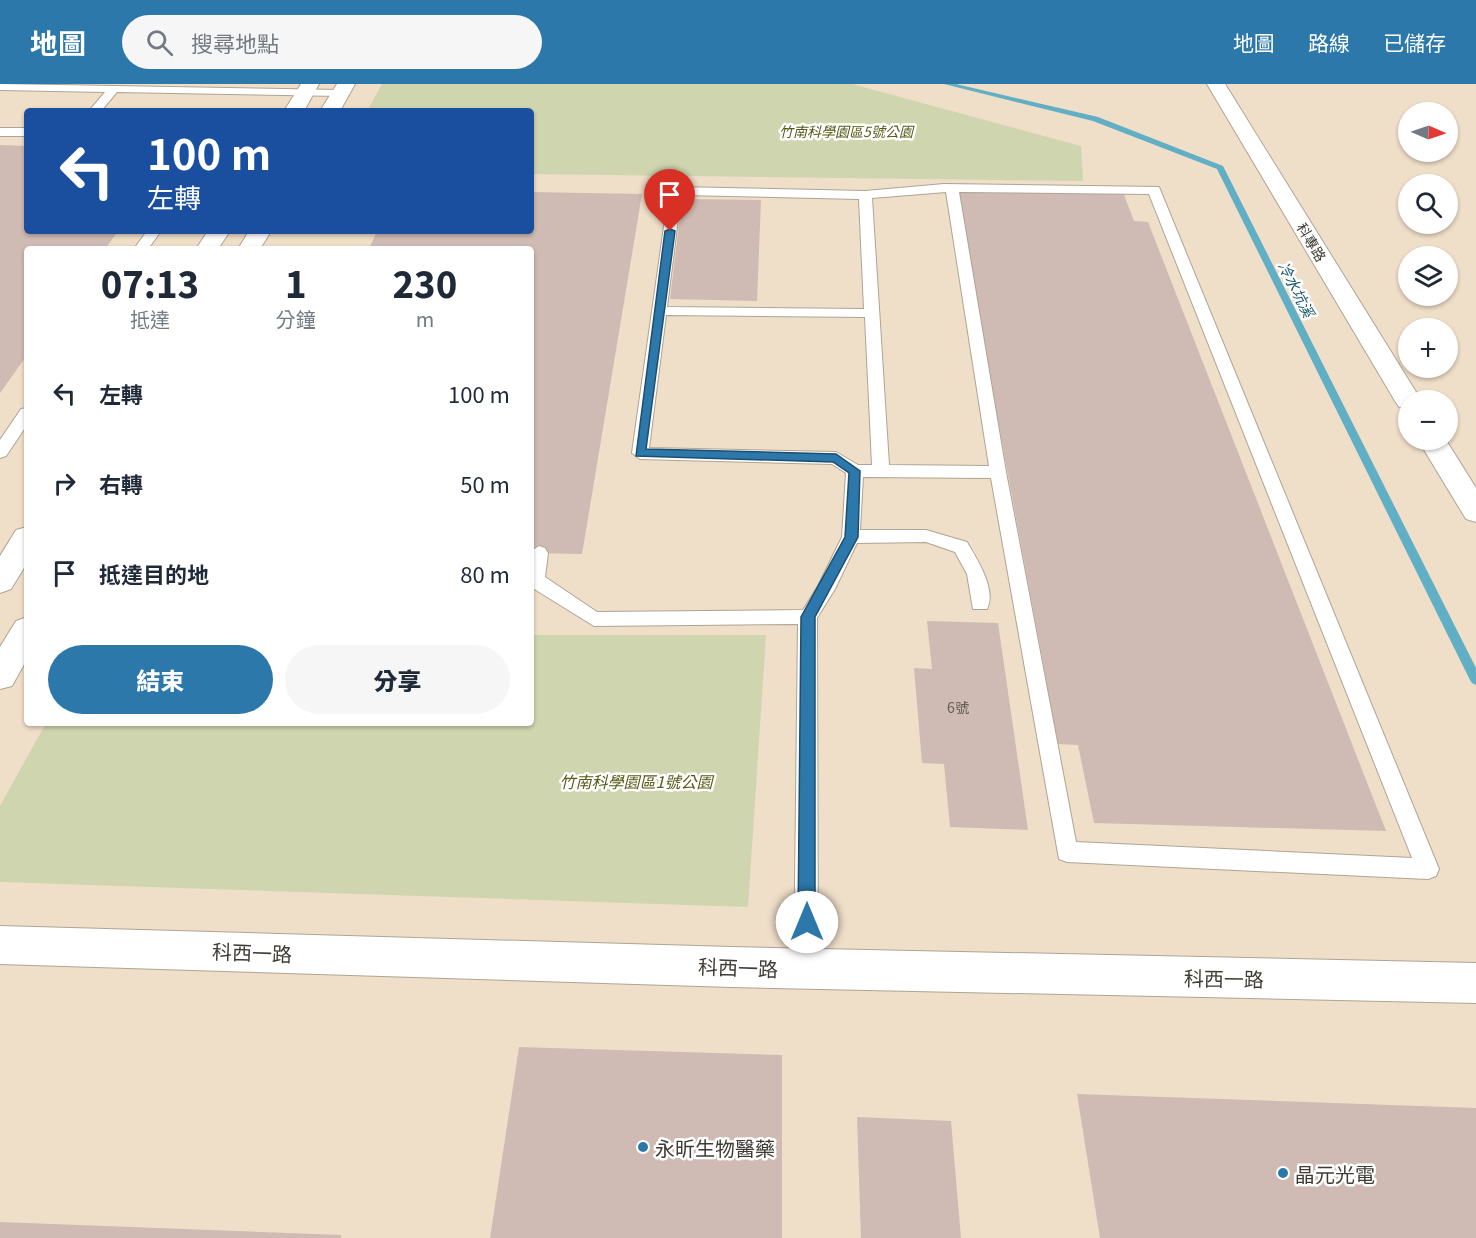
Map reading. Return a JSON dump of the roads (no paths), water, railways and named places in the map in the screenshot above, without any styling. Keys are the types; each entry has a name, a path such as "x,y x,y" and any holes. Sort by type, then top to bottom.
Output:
{"street":[{"name":"科專路","path":"1216,84 1401,390"},
{"path":"296,108 308,88"},
{"path":"332,108 343,88"},
{"path":"1438,450 1476,512"},
{"path":"0,581 24,542"},
{"path":"0,676 24,635"},
{"name":"科西一路","path":"0,945 806,969 1476,983"}],"lane":[{"path":"0,87 343,88"},
{"path":"98,108 114,89"},
{"path":"0,132 24,132"},
{"path":"952,188 998,472 1067,852 1428,869 1154,190 952,188 865,195 675,191 640,453 836,458 855,471 998,472"},
{"path":"865,195 881,471"},
{"path":"660,311 872,313"},
{"path":"0,452 24,417"},
{"path":"806,969 808,617 826,589 851,537 855,471"},
{"path":"851,537 926,536 962,547 976,574 980,604"},
{"path":"539,553 535,580 594,619 808,617"}],"waterway":[{"name":"冷水坑溪","path":"947,84 1095,119 1220,168 1476,680"}],"place":[{"name":"永昕生物醫藥","path":"643,1147"},
{"name":"晶元光電","path":"1283,1173"}],"park label":[{"name":"竹南科學園區5號公園","path":"846,131"},
{"name":"竹南科學園區1號公園","path":"636,781"}]}
